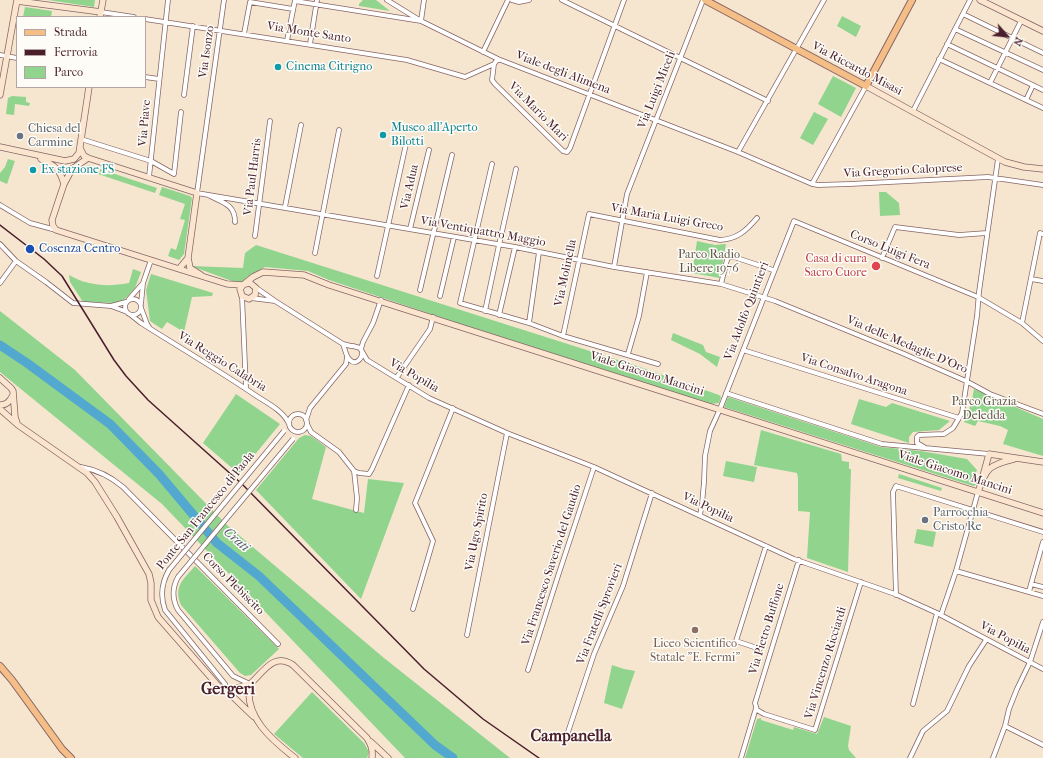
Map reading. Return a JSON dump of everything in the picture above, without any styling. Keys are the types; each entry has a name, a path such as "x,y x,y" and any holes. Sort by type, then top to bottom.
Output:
{"main road":[{"name":"Via Riccardo Misasi","path":"704,0 866,86"},
{"path":"866,86 912,0"},
{"path":"0,666 70,758"}],"street":[{"path":"0,95 15,0 101,15 118,16"},
{"path":"101,15 103,0"},
{"name":"Via Piave","path":"149,177 168,0"},
{"name":"Via Isonzo","path":"198,193 224,0"},
{"name":"Viale degli Alimena","path":"387,0 421,21 498,59 738,152 812,184"},
{"path":"287,41 295,1 317,2 421,21 424,0"},
{"path":"483,52 508,0"},
{"path":"512,0 519,2 529,0"},
{"path":"562,0 681,57 768,101"},
{"path":"590,94 616,26 624,0"},
{"name":"Via Luigi Miceli","path":"614,267 621,221 630,187 655,120 704,0"},
{"path":"738,152 798,49 824,0"},
{"path":"913,111 970,0"},
{"path":"980,0 1043,31"},
{"path":"244,34 250,2 293,9"},
{"path":"310,44 317,2"},
{"path":"963,14 1043,53"},
{"name":"Via Monte Santo","path":"146,19 407,60 461,76 468,76 494,64"},
{"path":"990,83 1021,21"},
{"path":"184,95 193,26"},
{"path":"955,29 1043,70"},
{"path":"947,44 1043,90"},
{"path":"0,55 16,58"},
{"path":"494,64 498,59"},
{"path":"940,59 1043,108"},
{"name":"Via Mario Mari","path":"494,64 492,80 563,151 567,152 570,148 590,94"},
{"path":"146,77 159,79"},
{"path":"1026,100 1033,85"},
{"path":"812,184 866,86"},
{"name":"Via Riccardo Misasi","path":"866,86 998,159 1024,167 1043,169"},
{"path":"0,146 31,154 70,161 77,157 80,148 89,88"},
{"path":"81,139 151,161 174,174 181,112"},
{"name":"Via Paul Harris","path":"255,236 270,121"},
{"path":"285,207 300,125"},
{"path":"315,253 339,130"},
{"path":"377,276 406,144"},
{"path":"80,148 84,156 88,158 198,193 188,258 190,268 201,276"},
{"name":"Via Adua","path":"410,229 429,150"},
{"path":"31,154 55,166 60,172 64,184"},
{"path":"420,290 452,155"},
{"path":"56,230 53,226 52,220 64,184 72,169 88,158"},
{"path":"924,447 916,442 919,435 944,434 953,428 962,413 977,316 978,297 998,159"},
{"path":"474,240 492,164"},
{"path":"485,311 516,169"},
{"name":"Via Gregorio Caloprese","path":"812,184 850,184 995,177 1043,185"},
{"name":"Via Ventiquattro Maggio","path":"198,193 515,247 614,267 721,284 763,296"},
{"path":"206,194 232,208 235,216 235,222"},
{"path":"0,205 30,222 201,276 227,284 250,283 275,301 343,344 358,346 362,350 367,360 346,364"},
{"name":"Via Maria Luigi Greco","path":"589,214 720,240 739,236 747,230 757,218"},
{"name":"Via Molinella","path":"563,336 589,214"},
{"name":"Corso Luigi Fera","path":"794,220 978,297 1022,323 1043,340"},
{"name":"Via Adolfo Quintieri","path":"700,515 705,456 710,431 794,220"},
{"path":"882,258 895,227 959,235 987,233"},
{"path":"1022,323 1041,234"},
{"path":"440,296 454,237"},
{"name":"Viale Giacomo Mancini","path":"474,240 460,303 528,323 563,336 658,364"},
{"name":"Via Reggio Calabria","path":"0,244 16,261 73,303 111,306 129,313 152,330 246,388 286,417 288,424 293,431 298,432"},
{"path":"499,315 515,247"},
{"path":"528,323 539,252"},
{"path":"721,284 729,257 734,257 773,270"},
{"path":"179,269 188,258"},
{"path":"143,283 127,301 125,307 129,313 138,313 141,306 143,283 151,260"},
{"path":"1,281 16,261"},
{"name":"Viale Giacomo Mancini","path":"244,284 263,272 304,275 329,285 381,300 433,318 1043,513"},
{"path":"628,354 639,316 647,272"},
{"path":"1031,279 1043,281"},
{"path":"227,284 246,298 275,301"},
{"path":"244,284 241,294 246,388"},
{"path":"251,298 256,293 255,286"},
{"name":"Via delle Medaglie D'Oro","path":"763,296 966,381 990,394 1043,414"},
{"path":"127,301 135,299 139,301 147,324 152,330"},
{"path":"355,362 362,358 363,342 374,323 381,300"},
{"name":"Via Reggio Calabria","path":"111,306 127,301"},
{"path":"397,377 430,328 433,318"},
{"path":"303,431 310,408 346,364 348,349 363,342"},
{"path":"343,344 350,360 355,362"},
{"name":"Via Consalvo Aragona","path":"743,350 959,418"},
{"name":"Via Popilia","path":"367,360 429,398 507,433 594,467 799,560 896,595 939,614 1043,669"},
{"path":"0,378 11,388 13,395 14,417 18,425"},
{"path":"354,471 369,474 409,385"},
{"path":"726,393 882,444 989,454 1043,462"},
{"path":"0,405 8,402 13,395"},
{"name":"Via Reggio Calabria","path":"280,412 294,415 310,408"},
{"path":"413,609 433,541 415,503 453,408"},
{"path":"0,409 18,425 80,467 95,482 117,517 149,574 151,583 151,600 158,617 220,688 227,692 253,716 270,737 295,758"},
{"path":"299,414 304,417 312,432 339,452 354,471 357,498 356,510"},
{"path":"288,424 291,416 294,415"},
{"name":"Ponte San Francesco di Paola","path":"227,692 225,684 165,610 162,589 169,570 284,431 288,424"},
{"path":"298,432 312,432"},
{"name":"Ponte San Francesco di Paola","path":"250,684 233,676 178,610 175,604 173,590 178,578 298,432"},
{"name":"Via Ugo Spirito","path":"467,635 507,433"},
{"path":"913,704 939,614 956,571 989,454"},
{"path":"984,476 988,469 1001,462 1018,458"},
{"name":"Corso Plebiscito","path":"80,467 104,473 123,487 278,644"},
{"name":"Via Francesco Saverio del Gaudio","path":"528,670 594,467"},
{"path":"896,595 893,492 894,488 898,486 1043,532"},
{"name":"Via Fratelli Sprovieri","path":"565,741 594,654 623,586 652,494"},
{"path":"1029,592 1043,542"},
{"path":"760,649 736,640 766,546"},
{"name":"Via Pietro Buffone","path":"741,758 799,560"},
{"path":"956,571 1043,596"},
{"name":"Via Vincenzo Ricciardi","path":"755,706 764,714 815,730 861,582"},
{"path":"1032,584 1043,587"},
{"path":"993,758 1014,696 1030,662 1043,622"},
{"path":"910,758 923,730 948,711 969,666 986,640"},
{"path":"227,692 250,684 277,660 288,661 388,758"},
{"path":"250,684 249,698 253,716"},
{"path":"1005,726 1043,745"},
{"path":"367,738 372,745 372,758"}],"green space":[{"path":"48,0 95,0 94,7"},
{"path":"363,0 376,0 390,11 359,6"},
{"path":"25,7 52,11 51,16 23,16"},
{"path":"842,16 861,26 856,37 837,26"},
{"path":"833,76 856,88 841,117 818,104"},
{"path":"12,96 26,97 26,102 30,103 29,106 15,104 14,115 6,114 8,98"},
{"path":"814,112 828,119 813,145 800,138"},
{"path":"8,159 15,161 7,184 0,181 0,173 5,167"},
{"path":"88,165 157,188 155,193 86,170"},
{"path":"162,187 192,198 184,254 179,260 168,256 171,248 176,250 185,220 180,219 185,204 159,195"},
{"path":"879,192 886,192 899,203 900,215 880,216"},
{"name":"Parco Radio Libere 1976","path":"697,241 715,245 726,244 720,278 692,273"},
{"path":"256,245 637,366 719,395 721,397 719,403 710,404 461,324 329,280 308,271 265,267 247,277 243,282 239,282 232,281 191,266 243,268 245,253"},
{"path":"133,269 141,272 135,288 123,301 115,303 83,302 70,282 69,275 76,279 98,285 129,283"},
{"path":"151,274 213,293 212,296 192,297 184,332 167,322 162,329 150,321 146,290"},
{"path":"0,311 75,370 228,526 384,658 510,758 405,758 162,504 0,372"},
{"path":"673,333 703,345 706,352 720,357 717,367 700,354 671,340"},
{"name":"Parco Grazia Deledda","path":"974,389 1043,419 1043,456 1003,444 1008,430 1000,426 978,421 975,426 964,422 971,404"},
{"path":"236,394 280,424 239,474 203,443"},
{"path":"728,397 881,447 921,451 967,459 977,470 974,477 977,479 978,483 973,486 724,407"},
{"path":"859,399 886,407 892,403 950,421 939,430 913,432 909,437 909,443 851,424"},
{"path":"761,430 841,454 842,461 849,462 849,469 851,469 848,572 807,558 810,512 798,511 797,473 754,465"},
{"path":"305,435 311,436 326,447 312,499 364,513 368,479 404,483 361,599 256,490 299,438"},
{"path":"726,461 757,467 754,482 723,476"},
{"path":"899,474 942,488 941,491 898,478"},
{"path":"917,529 936,532 933,547 914,543"},
{"path":"195,566 279,649 251,675 245,676 240,673 181,605 178,593 179,588 181,583"},
{"path":"612,665 635,671 622,709 604,703"},
{"path":"312,692 364,743 369,752 367,758 303,758 274,734"},
{"path":"824,717 851,726 848,746 849,750 856,758 745,758 757,719 761,718 761,720 793,730 794,727 817,734"}],"waterway":[{"name":"Crati","path":"0,345 110,424 159,474 217,543 259,576 435,745 453,758"}],"railway":[{"path":"0,225 44,259 62,276 114,360 126,376 148,400 243,485 424,669 483,719 539,758"}],"place":[{"name":"Cinema Citrigno","path":"278,67"},
{"name":"Museo all'Aperto Bilotti","path":"383,135"},
{"name":"Chiesa del Carmine","path":"20,136"},
{"name":"Ex stazione FS","path":"33,170"},
{"name":"Cosenza Centro","path":"30,249"},
{"name":"Casa di cura Sacro Cuore","path":"876,266"},
{"name":"Parrocchia Cristo Re","path":"925,520"},
{"name":"Liceo Scientifico Statale \"E. Fermi\"","path":"695,630"}],"district":[{"name":"Gergeri","path":"228,690"},
{"name":"Campanella","path":"571,737"}]}
